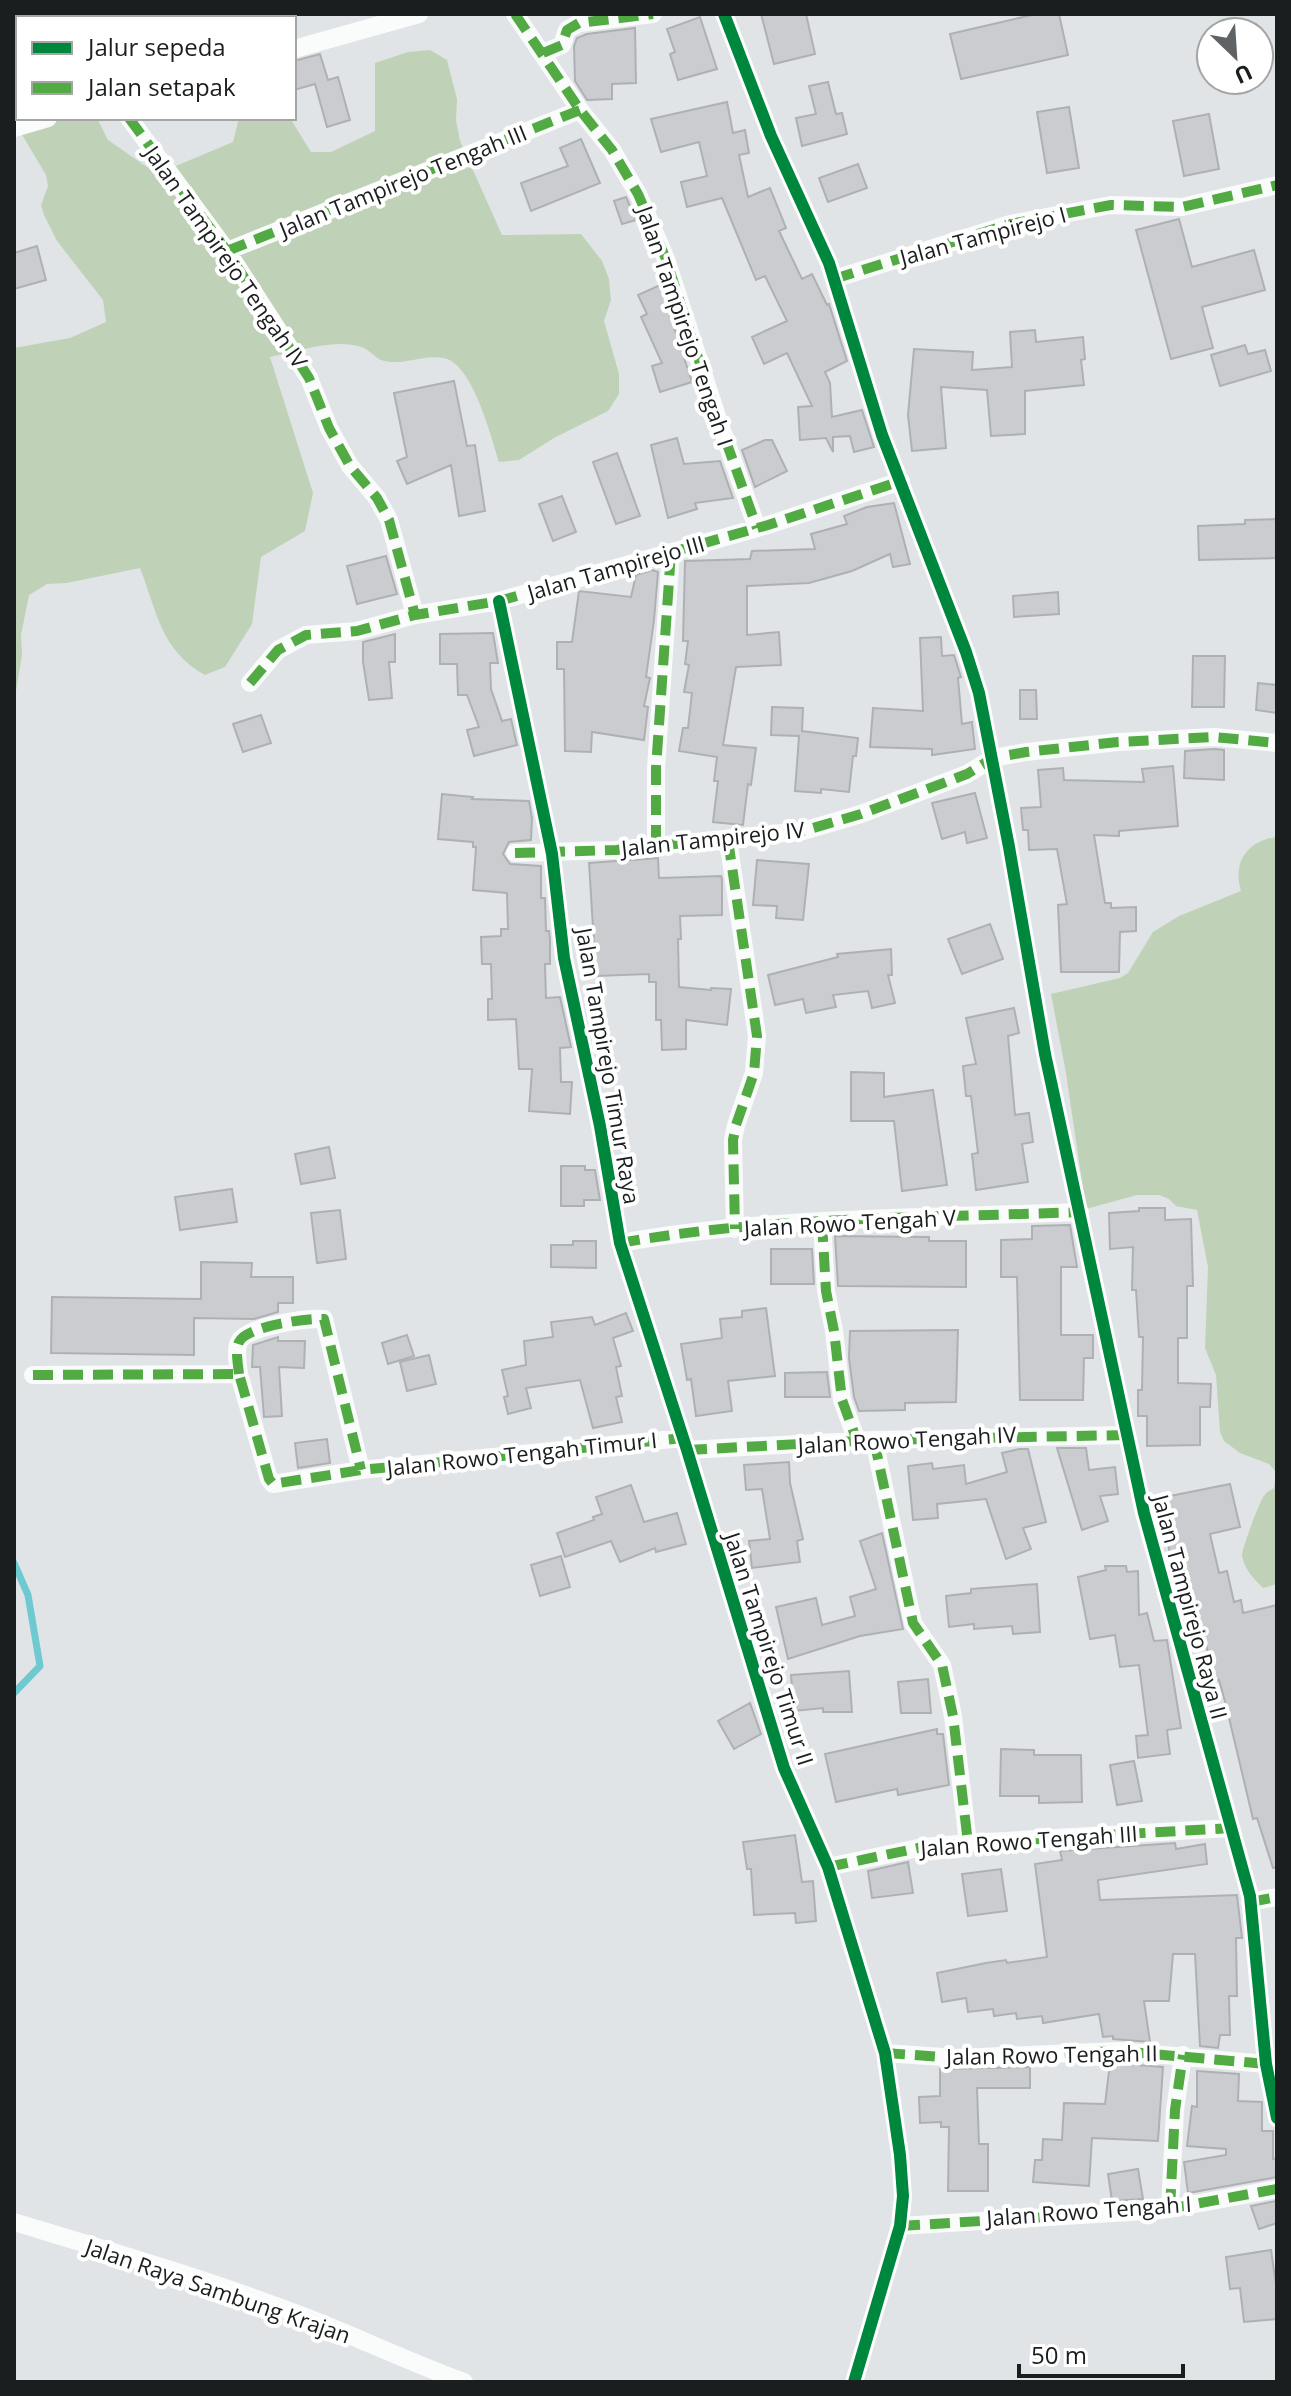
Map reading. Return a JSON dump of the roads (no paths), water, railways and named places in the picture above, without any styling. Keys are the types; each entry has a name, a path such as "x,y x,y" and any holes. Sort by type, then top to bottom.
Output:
{"street":[{"path":"296,48 419,14"},
{"name":"Jalan Tampirejo Tengah I","path":"515,14 580,110 612,150 638,194 666,259 757,528"},
{"path":"543,53 562,45 567,30 579,23 653,14"},
{"name":"Jalan Tampirejo Raya II","path":"724,14 771,136 834,279 882,435 979,693 1045,1054 1127,1435 1178,1643 1250,1902 1269,2010 1266,2064 1277,2118"},
{"name":"Jalan Tampirejo Tengah III","path":"227,251 580,110"},
{"path":"14,128 41,120"},
{"name":"Jalan Tampirejo Tengah IV","path":"130,120 227,251 309,378 329,428 350,466 377,498 389,520 415,615"},
{"name":"Jalan Tampirejo I","path":"834,279 1010,224 1111,205 1182,207 1277,185"},
{"name":"Jalan Tampirejo III","path":"250,683 278,650 306,635 357,631 415,615 499,601 757,528 901,481"},
{"path":"656,845 656,768 671,552"},
{"name":"Jalan Tampirejo Timur Raya","path":"499,601 552,854 564,958 600,1126 620,1243 685,1444"},
{"path":"993,758 1132,741 1214,737 1277,743"},
{"name":"Jalan Tampirejo IV","path":"515,853 552,854 803,831 861,814 967,774 993,758"},
{"path":"728,840 757,1036 754,1073 733,1140 735,1229"},
{"name":"Jalan Rowo Tengah V","path":"620,1243 674,1234 822,1222 1080,1212"},
{"path":"822,1222 826,1291 842,1400 865,1441 913,1623 942,1665 953,1716 968,1843"},
{"name":"Jalan Rowo Tengah Timur I","path":"361,1470 324,1319 264,1328 242,1337 237,1344 239,1374 271,1482 361,1470 685,1444"},
{"path":"33,1375 239,1374"},
{"name":"Jalan Rowo Tengah IV","path":"685,1444 1127,1435"},
{"name":"Jalan Tampirejo Timur II","path":"685,1444 784,1768 828,1867 885,2053 903,2196 900,2226 854,2382"},
{"name":"Jalan Rowo Tengah III","path":"828,1867 923,1847 1231,1828"},
{"path":"1250,1902 1277,1897"},
{"name":"Jalan Rowo Tengah II","path":"885,2053 957,2058 1118,2051 1266,2064"},
{"path":"1170,2209 1175,2110 1183,2055"},
{"name":"Jalan Rowo Tengah I","path":"900,2226 1170,2209 1277,2189"},
{"name":"Jalan Raya Sambung Krajan","path":"14,2222 300,2315 464,2382"}],"waterway":[{"path":"14,1563 28,1595 40,1666 14,1693"}]}
